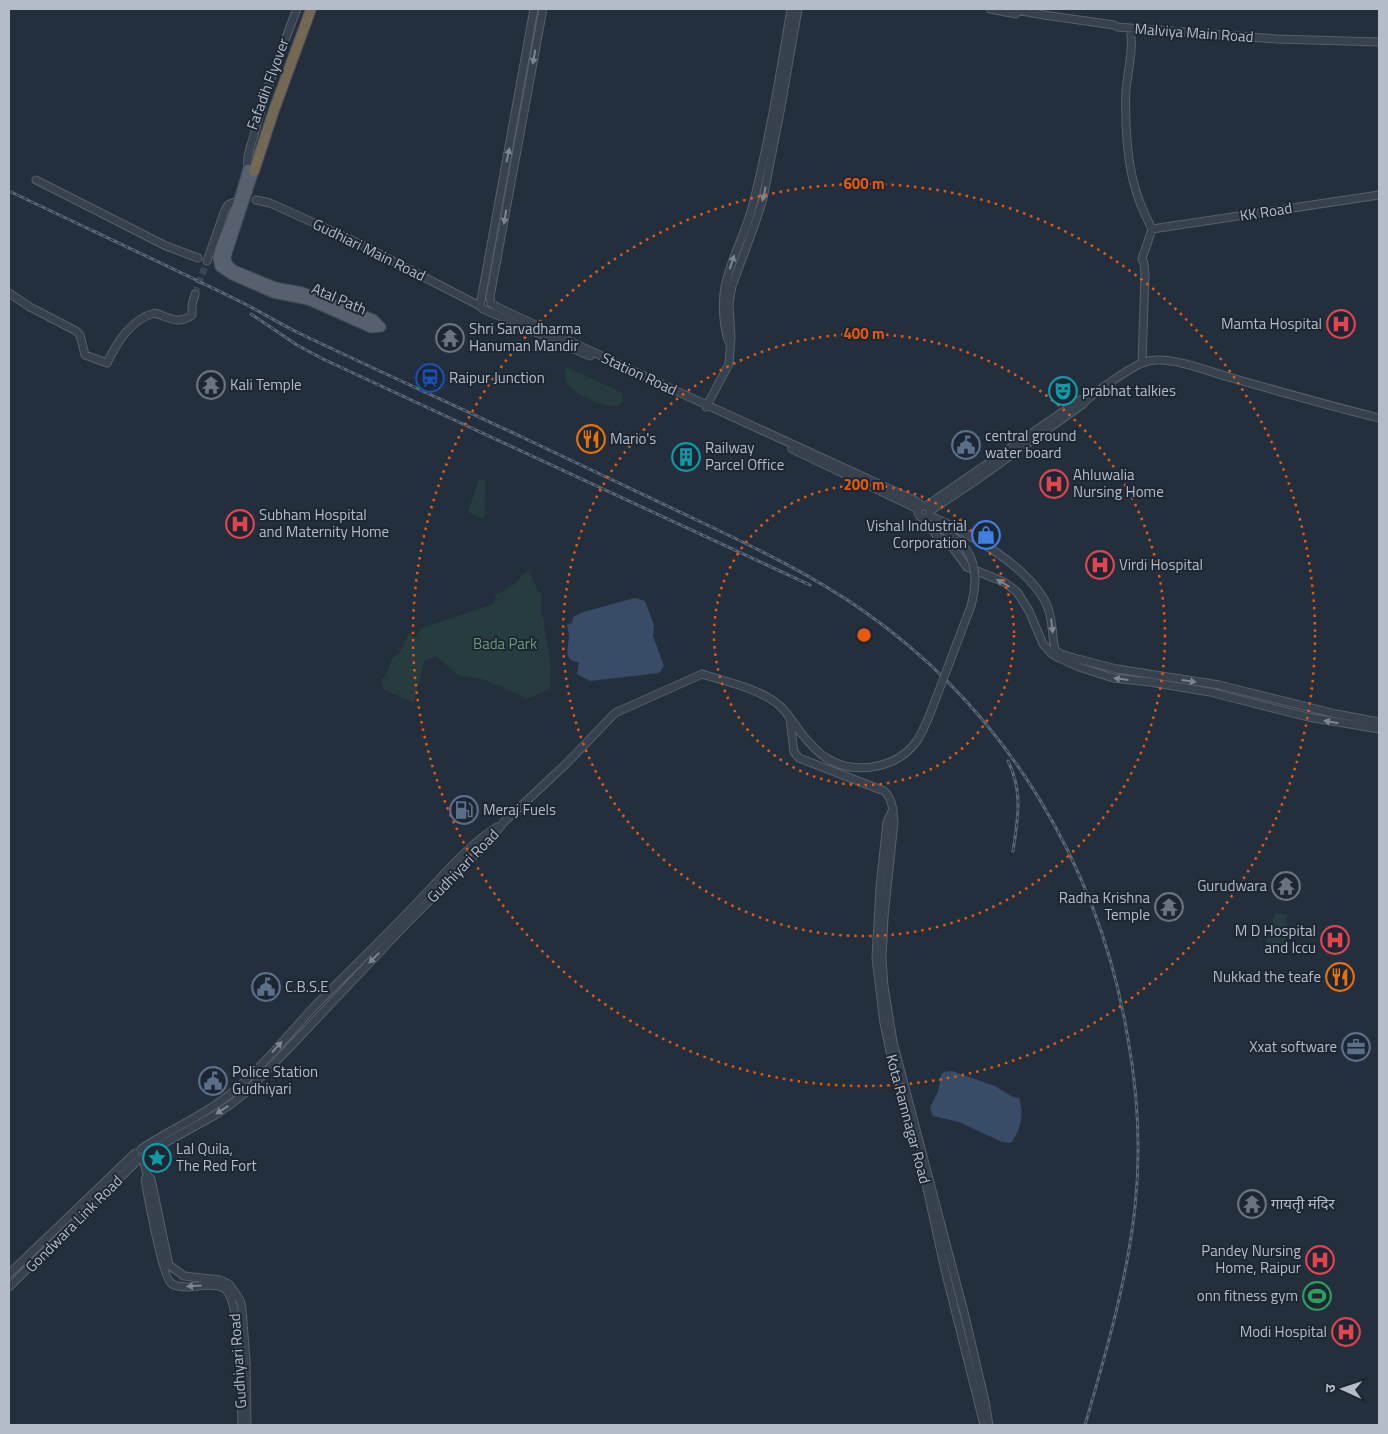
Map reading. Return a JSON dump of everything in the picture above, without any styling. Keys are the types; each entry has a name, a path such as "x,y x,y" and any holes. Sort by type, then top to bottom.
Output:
{"highway":[{"name":"Fafadih Flyover","path":"255,158 267,108 304,9"},
{"name":"Fafadih Flyover","path":"251,170 311,9"}],"main road":[{"name":"Atal Path","path":"251,170 226,259 228,265 234,270 275,287 302,292 373,319 381,327 370,328 301,298 273,293 232,275 220,267 218,259 220,249 251,170"}],"street":[{"path":"297,9 257,122 247,161 251,170 259,166 290,76 316,9"},
{"path":"480,306 534,9"},
{"name":"Station Road","path":"543,9 490,297 491,303 706,406"},
{"path":"730,344 726,336 725,286 733,259 752,211 775,105 791,9"},
{"path":"798,9 763,199 732,286 729,303 731,337 729,364 706,406 926,512 976,540 1018,569 1041,594 1048,607 1052,622 1055,650 1061,654 1117,669 1219,685 1328,712 1379,722"},
{"path":"990,9 1041,19 1082,22"},
{"path":"1011,9 1082,22"},
{"name":"Malviya Main Road","path":"1082,22 1114,29 1117,27 1277,39 1379,42"},
{"path":"1130,28 1132,39 1126,92 1127,148 1137,198 1152,229 1142,259 1144,263 1142,363"},
{"path":"36,180 166,246 198,258"},
{"name":"KK Road","path":"1152,229 1379,195"},
{"name":"Gudhiari Main Road","path":"256,200 270,203 358,243 483,309 706,406"},
{"path":"207,261 225,210 235,202"},
{"path":"9,293 30,307 76,331 80,335 85,354 108,363 124,333 150,314 155,313 174,321 186,319 192,315 195,294"},
{"path":"926,512 1039,436 1086,400 1142,363 1159,360 1188,365 1304,399 1379,418"},
{"path":"926,512 936,535 953,548 967,567 1004,582 1018,592 1029,611 1043,644 1052,654 1059,658 1113,678 1210,692 1308,717 1379,729"},
{"name":"Gudhiyari Road","path":"242,1425 238,1307 240,1300 229,1284 220,1280 184,1276 170,1265 151,1179 147,1175 141,1155 215,1115 244,1094 488,842 504,822 566,764 615,713 702,674 754,691 771,699 782,708 814,749 826,758 840,764 854,768 879,766 898,759 907,752 925,727 971,606 976,580 974,566 967,551 960,542 938,526 926,512"},
{"path":"790,718 794,752 799,758 884,791 889,795 893,809 894,822 884,917 882,958 884,986 893,1042 964,1312 989,1425"},
{"name":"Kota Ramnagar Road","path":"893,809 887,822 880,887 876,958 884,1023 891,1056 916,1143 944,1266 984,1425"},
{"name":"Gondwara Link Road","path":"9,1274 141,1155"},
{"name":"Gondwara Link Road","path":"9,1287 141,1155"},
{"name":"Gudhiyari Road","path":"147,1175 145,1180 155,1231 166,1276 170,1283 184,1287 224,1287 238,1307 246,1360 247,1425"}],"green space":[{"path":"566,367 622,393 621,404 609,406 602,404 573,390 566,382"},
{"path":"479,479 486,480 484,519 468,512"},
{"name":"Bada Park","path":"529,571 537,589 542,595 541,610 551,667 551,688 527,699 482,679 458,675 436,656 424,661 414,703 383,689 381,679 387,673 392,659 401,651 409,632 415,638 422,628 494,604 496,595 515,584 523,574"},
{"path":"1275,913 1287,914 1284,950 1266,942"}],"water":[{"path":"635,598 645,601 654,625 653,636 664,666 659,673 590,681 577,674 579,662 571,659 568,653 569,638 567,625 572,623 573,617 583,612"},
{"path":"952,1071 995,1086 1011,1096 1019,1098 1021,1121 1011,1143 1002,1142 959,1122 933,1116 930,1107 938,1092 941,1075 944,1072"}],"tunnel":[{"path":"195,294 207,261"}],"railway":[{"path":"9,191 216,290 296,331 722,532 785,564 865,612 916,652 962,697 1003,746 1039,799 1070,855 1095,914 1114,976 1128,1039 1138,1123 1135,1207 1121,1290 1085,1425"},
{"path":"251,314 297,345 323,359 810,585"},
{"path":"1008,761 1016,783 1018,805 1013,851"}],"place":[{"name":"Mamta Hospital","path":"1341,324"},
{"name":"Shri Sarvadharma Hanuman Mandir","path":"450,338"},
{"name":"Raipur Junction","path":"430,378"},
{"name":"Kali Temple","path":"211,385"},
{"name":"prabhat talkies","path":"1063,391"},
{"name":"Mario's","path":"591,439"},
{"name":"central ground water board","path":"966,445"},
{"name":"Railway Parcel Office","path":"686,457"},
{"name":"Ahluwalia Nursing Home","path":"1054,484"},
{"name":"Subham Hospital and Maternity Home","path":"240,524"},
{"name":"Vishal Industrial Corporation","path":"986,535"},
{"name":"Virdi Hospital","path":"1100,565"},
{"name":"Meraj Fuels","path":"464,810"},
{"name":"Gurudwara","path":"1286,886"},
{"name":"Radha Krishna Temple","path":"1169,907"},
{"name":"M D Hospital and Iccu","path":"1335,940"},
{"name":"Nukkad the teafe","path":"1340,977"},
{"name":"C.B.S.E","path":"266,987"},
{"name":"Xxat software","path":"1356,1047"},
{"name":"Police Station Gudhiyari","path":"213,1081"},
{"name":"Lal Quila, The Red Fort","path":"157,1158"},
{"name":"गायतृी मंदिर","path":"1252,1204"},
{"name":"Pandey Nursing Home, Raipur","path":"1320,1260"},
{"name":"onn fitness gym","path":"1317,1296"},
{"name":"Modi Hospital","path":"1346,1332"}]}
